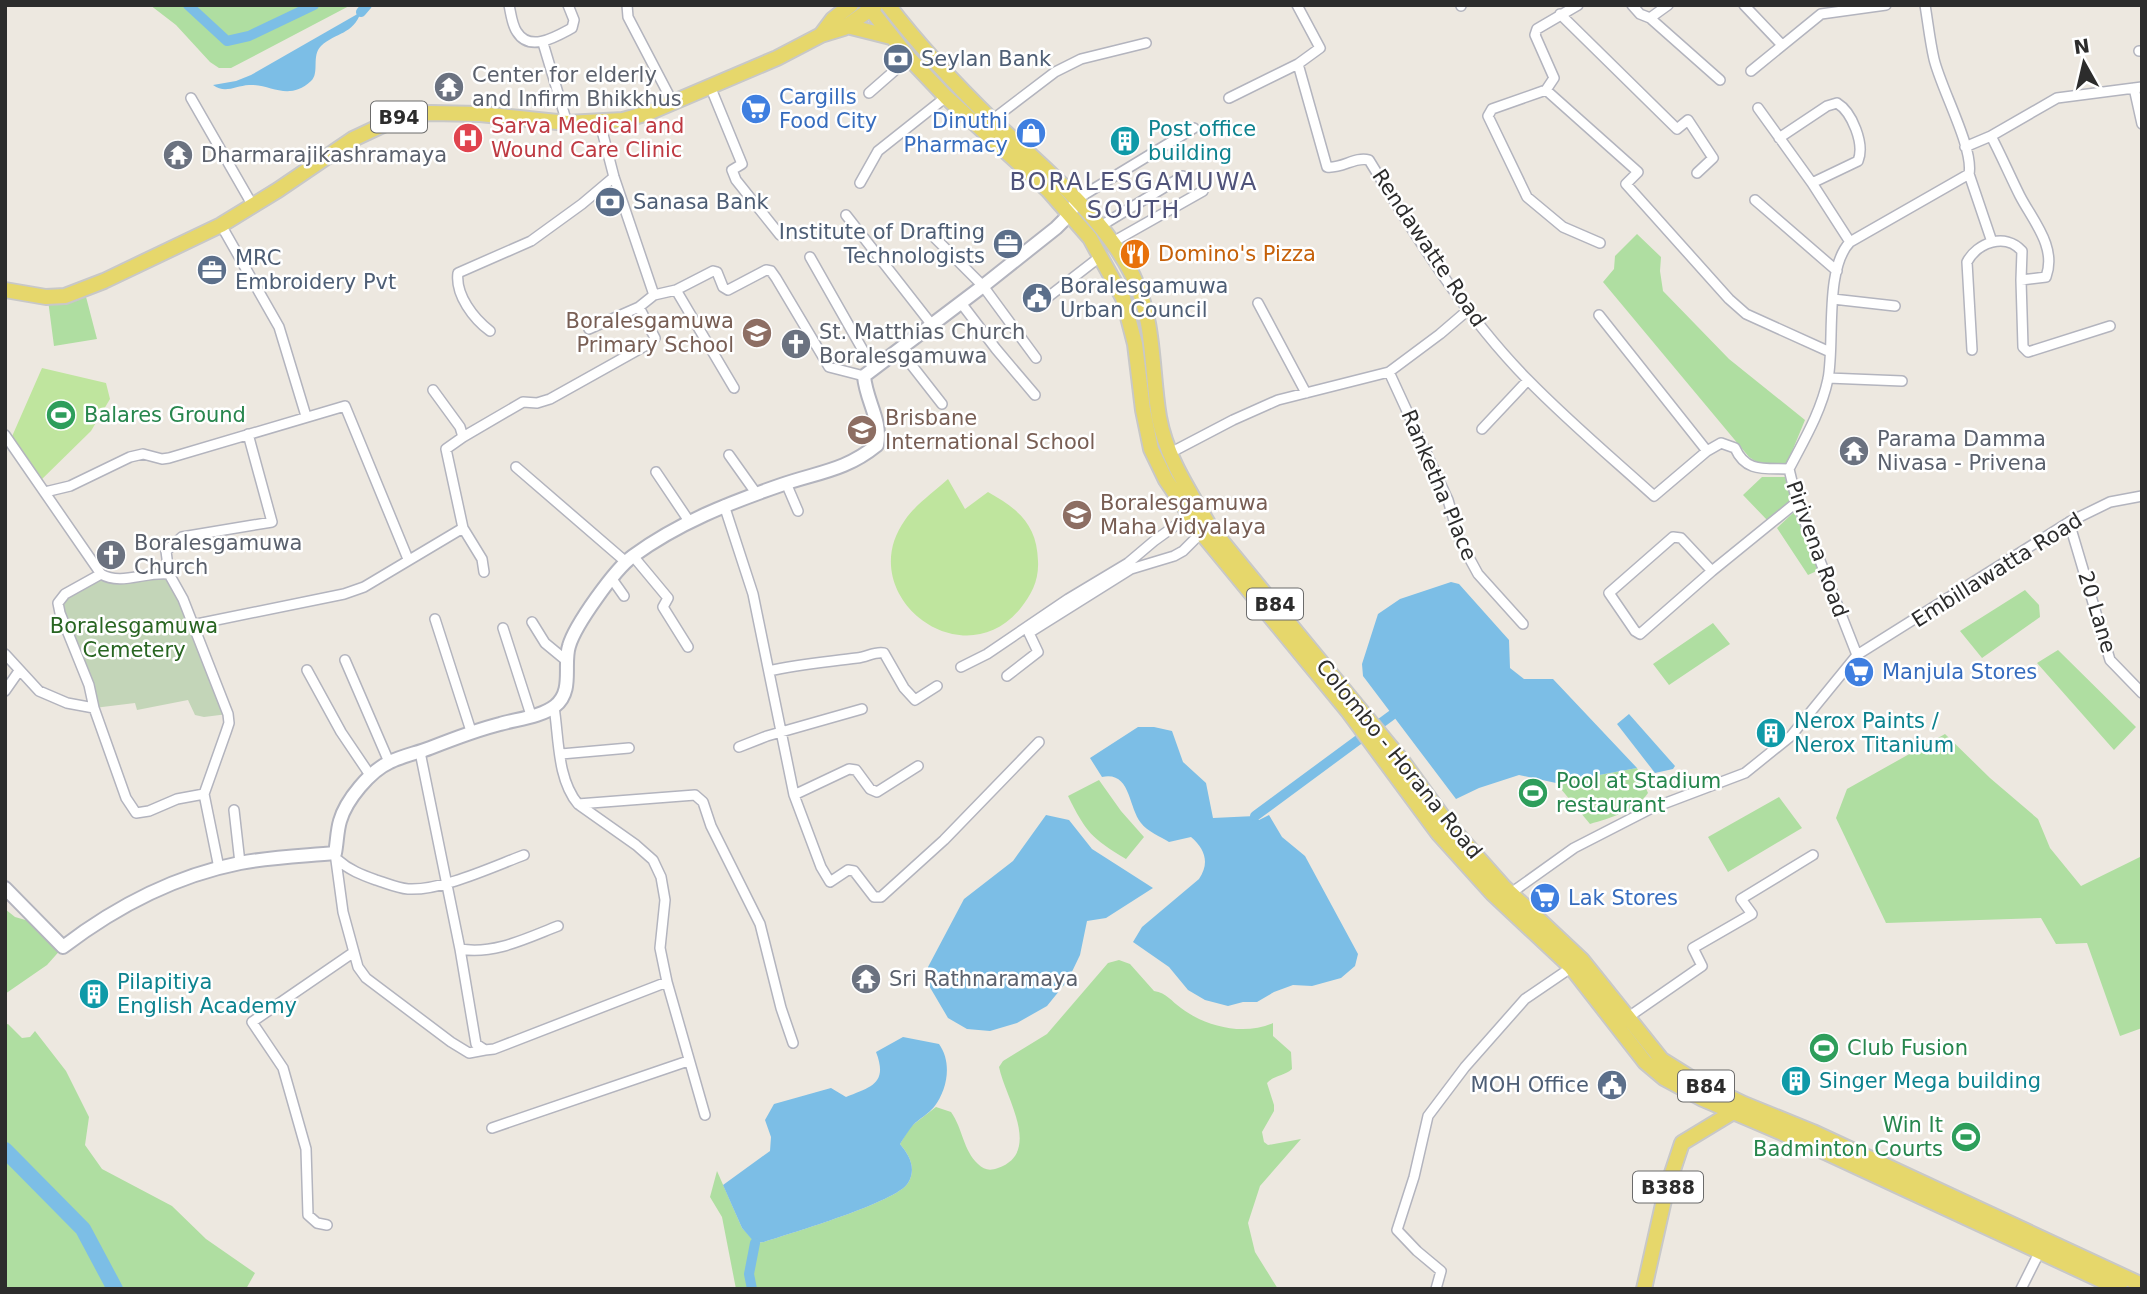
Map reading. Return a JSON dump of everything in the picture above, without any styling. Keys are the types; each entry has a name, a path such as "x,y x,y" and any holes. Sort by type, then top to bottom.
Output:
{"main road":[{"name":"Colombo - Horana Road","path":"888,5 924,49 992,120 1077,198 1133,276 1146,313 1153,349 1159,418 1170,453 1186,489 1210,527 1379,742 1437,833 1576,963 1662,1060 1738,1109 1766,1125 1858,1160 2043,1245 2142,1284"},
{"path":"901,22 904,5"},
{"name":"B94","path":"5,290 47,297 65,296 104,281 221,225 353,139 402,116 431,113 480,114 567,123 623,121 673,103 777,58 821,35 845,13 871,7"},
{"name":"Colombo - Horana Road","path":"871,7 909,58 946,97 1048,190 1070,214 1101,256 1123,298 1135,344 1151,449 1166,480 1202,532 1362,721"},
{"path":"845,13 891,37"},
{"name":"Colombo - Horana Road","path":"1576,963 1653,1070 1688,1091 1738,1109"},
{"name":"B388","path":"1644,1289 1666,1191 1682,1143 1738,1109"},
{"name":"Colombo - Horana Road","path":"2043,1245 2112,1287"}],"street":[{"path":"509,5 516,31 523,39 543,43 572,28 574,20 568,5"},
{"path":"627,5 628,17 673,103"},
{"path":"1229,98 1298,64 1320,48 1297,5"},
{"path":"1578,5 1537,29 1535,36 1554,78 1546,90 1492,109 1488,116 1527,197 1563,227 1600,243"},
{"path":"1632,5 1720,80"},
{"path":"1650,18 1668,5"},
{"path":"1744,5 1782,45"},
{"path":"1751,71 1831,8 1886,5"},
{"path":"1925,5 1935,61 1971,166 1969,174 1992,242"},
{"path":"1560,14 1677,129 1688,120 1713,158 1697,173"},
{"path":"543,43 567,123"},
{"path":"992,120 1055,72 1081,59 1146,43"},
{"path":"869,93 909,58"},
{"name":"Rendawatte Road","path":"1298,64 1327,167 1336,168 1364,158 1369,160 1405,219 1468,310 1528,380 1654,496 1707,451"},
{"path":"710,86 742,164 732,170 736,180 780,235"},
{"path":"1965,147 2057,98 2138,88 2142,124"},
{"path":"1546,90 1638,172 1626,184 1729,299 1746,314 1830,352"},
{"path":"860,184 878,151 946,97"},
{"path":"191,98 253,206"},
{"path":"1779,138 1827,106 1837,103 1844,107 1860,142 1861,155 1858,161 1812,183"},
{"path":"1758,108 1850,242 1969,174"},
{"path":"600,122 614,177 654,295"},
{"path":"589,329 639,307 654,295 676,290 713,271 717,272 723,286 728,289 766,270 771,271 829,367 869,372 983,286 1070,214 1077,198 1194,128"},
{"path":"1991,135 2046,244 2050,265 2046,277 2021,280"},
{"path":"1099,227 1183,176"},
{"path":"490,331 479,323 470,309 457,283 458,273 531,241 614,177"},
{"path":"1111,243 1203,191"},
{"path":"1755,200 1837,271"},
{"path":"846,215 932,325"},
{"path":"221,225 279,327 306,416"},
{"path":"932,235 983,286 1036,358"},
{"path":"1972,350 1967,262 1972,252 1998,240 2017,246 2022,251 2023,347 2028,352 2110,326"},
{"name":"Pirivena Road","path":"1850,242 1841,251 1837,271 1828,378 1818,414 1789,469 1797,502 1857,656"},
{"path":"1039,304 1101,256"},
{"path":"667,982 485,1050 469,1053 366,978 359,967 343,912 337,856 340,820 357,790 370,775 389,762 471,731 554,707 565,691 568,649 580,623 630,559 689,521 756,493 844,466 862,457 877,444 879,425 866,392 869,372 810,257"},
{"path":"676,290 734,388"},
{"path":"1833,299 1895,306"},
{"path":"961,303 1035,395"},
{"path":"1258,303 1306,393"},
{"path":"484,572 482,559 463,527 446,449 523,402 544,402 652,342 655,338 639,307"},
{"path":"1170,453 1278,400 1389,372 1468,310"},
{"path":"1599,315 1707,451 1721,443 1735,448 1740,460 1753,467 1789,469"},
{"path":"900,349 942,404"},
{"name":"Ranketha Place","path":"1389,372 1448,500 1460,541 1478,574 1523,624"},
{"path":"1828,378 1902,381"},
{"path":"1482,429 1528,380"},
{"path":"433,390 460,427 463,437"},
{"path":"45,492 70,486 130,457 144,454 169,458 345,406 408,559"},
{"path":"5,435 101,574 116,580 143,574 169,573"},
{"path":"219,868 204,793 229,723 228,714 183,599 169,573 166,551 182,537 272,522 248,435"},
{"path":"729,455 756,493"},
{"path":"516,467 630,559 668,598 663,607 688,647"},
{"path":"656,471 689,521"},
{"path":"786,483 798,511"},
{"name":"Embillawatta Road","path":"1857,656 2069,522 2110,502 2142,496"},
{"path":"1712,571 1681,538 1673,537 1609,593 1635,631 1640,634 1797,502"},
{"path":"724,505 753,594 794,795 821,867 830,882 848,870 854,871 868,892 874,897 881,897 944,840 1038,742"},
{"path":"961,667 987,654 1068,599 1128,564 1190,515"},
{"name":"20 Lane","path":"2069,522 2110,660 2142,693"},
{"path":"192,625 344,594 364,587 463,527"},
{"path":"1007,676 1038,652 1029,633 1131,569 1174,556 1202,532"},
{"path":"101,574 65,594 58,603 89,685 94,708 126,798 136,813 204,793"},
{"path":"612,579 624,596"},
{"path":"435,619 471,731"},
{"path":"532,622 545,643 568,662"},
{"path":"503,628 531,715"},
{"path":"769,671 821,661 858,658 879,652 884,653 904,688 915,701 937,686"},
{"path":"5,654 39,691 67,703 94,708"},
{"path":"1507,898 1585,842 1650,809 1745,773 1791,736 1857,656"},
{"path":"345,660 389,762"},
{"path":"307,670 341,732 370,775"},
{"path":"5,691 19,671"},
{"path":"554,707 568,792 578,804 653,860 661,877 665,900 660,948 688,1061 705,1115"},
{"path":"739,747 783,731 862,709"},
{"path":"561,754 629,748"},
{"path":"420,751 442,850 476,1044 485,1050"},
{"path":"794,795 849,769 856,771 870,789 877,792 918,766"},
{"path":"578,804 695,795 703,802 711,826 760,924 781,1008 793,1043"},
{"path":"234,810 240,863"},
{"path":"337,856 347,868 406,889 446,884 524,855"},
{"path":"1627,1018 1702,966 1693,948 1752,914 1741,899 1813,855"},
{"path":"5,888 63,947 118,909 173,884 219,868 277,857 337,856"},
{"path":"460,949 474,951 512,944 558,926"},
{"path":"327,1225 317,1223 308,1215 306,1149 283,1068 251,1022 354,952"},
{"path":"1436,1289 1441,1271 1397,1230 1414,1177 1426,1120 1465,1067 1525,999 1576,963"},
{"path":"492,1128 688,1061"},
{"path":"2021,1289 2043,1245"}],"green space":[{"path":"150,5 351,5 231,68 219,68 210,62 176,25"},
{"path":"1637,234 1661,257 1663,291 1729,359 1805,420 1786,466 1761,465 1749,457 1603,282 1614,269 1615,256"},
{"path":"85,293 97,339 54,346 48,300"},
{"name":"Balares Ground","path":"42,368 106,383 110,399 91,431 39,482 10,441"},
{"path":"1762,477 1785,477 1792,499 1768,521 1743,495"},
{"path":"948,479 965,509 988,492 1008,505 1030,527 1037,548 1036,581 1020,609 996,629 970,635 944,632 920,619 903,599 892,575 892,548 905,520"},
{"path":"1794,512 1819,570 1808,575 1777,528"},
{"name":"Boralesgamuwa Cemetery","path":"101,574 108,578 169,574 228,714 204,717 195,715 188,700 137,710 135,703 94,708 60,613 65,594"},
{"path":"2025,590 2039,605 2040,617 1982,658 1960,631"},
{"path":"1713,623 1730,644 1669,685 1653,664"},
{"path":"2058,650 2136,727 2114,750 2037,663"},
{"path":"1945,734 1990,778 2038,819 2050,848 2081,886 2142,856 2142,1028 2120,1036 2087,943 2056,944 2041,918 1886,923 1836,818 1847,789"},
{"path":"1637,768 1648,793 1643,799 1622,813 1590,824 1556,783"},
{"path":"1099,780 1144,837 1126,859 1091,833 1068,796"},
{"path":"1779,797 1802,828 1728,872 1708,837"},
{"path":"5,909 15,917 29,921 63,947 47,965 5,994"},
{"path":"1119,960 1130,964 1154,991 1166,995 1191,1015 1213,1025 1250,1029 1273,1023 1273,1036 1291,1052 1292,1069 1267,1083 1274,1111 1262,1132 1264,1142 1268,1145 1301,1139 1260,1186 1248,1223 1255,1252 1278,1289 736,1289 722,1217 710,1197 717,1171 742,1228 756,1243 865,1208 900,1191 911,1177 912,1167 900,1144 910,1127 936,1107 951,1112 969,1152 978,1164 987,1169 998,1168 1011,1160 1018,1150 1020,1137 1018,1123 999,1067 1003,1061 1047,1034 1108,963"},
{"path":"8,1024 22,1038 30,1037 35,1031 66,1071 89,1117 85,1145 102,1169 172,1206 206,1239 255,1273 246,1289 5,1289 5,1025"}],"water":[{"path":"361,12 349,29 321,46 316,55 314,78 303,87 287,91 257,85 226,89 213,85 251,75"},
{"path":"1451,582 1459,584 1509,640 1510,668 1524,679 1553,679 1637,768 1556,783 1519,775 1456,799 1363,676 1362,664 1378,614 1400,599"},
{"path":"1629,714 1675,766 1673,769 1655,773 1617,724"},
{"path":"1138,727 1172,731 1183,762 1206,783 1213,818 1255,816 1259,820 1269,815 1282,837 1305,856 1358,954 1355,966 1341,978 1312,986 1293,985 1257,1002 1228,1006 1205,1000 1188,990 1169,967 1133,942 1142,927 1199,879 1205,862 1203,851 1191,837 1169,842 1144,826 1124,785 1118,779 1102,777 1090,758"},
{"path":"1046,815 1069,820 1092,849 1153,888 1106,918 1087,921 1080,955 1068,980 1047,1006 1017,1023 990,1031 967,1029 948,1018 928,984 928,967 964,899 1013,861"},
{"path":"903,1037 939,1044 947,1067 947,1076 939,1100 932,1110 913,1125 900,1144 912,1167 908,1183 900,1191 865,1208 755,1243 742,1228 723,1185 770,1151 771,1137 765,1120 774,1104 831,1088 846,1097 870,1087 879,1077 876,1052"}],"waterway":[{"path":"188,5 227,41 249,36 314,5"},
{"path":"361,12 367,5"},
{"path":"1255,816 1392,715"},
{"path":"5,1150 83,1229 115,1289"},
{"path":"752,1289 749,1274 755,1243"}],"place":[{"name":"Seylan Bank","path":"898,59"},
{"name":"Center for elderly and Infirm Bhikkhus","path":"449,87"},
{"name":"Cargills Food City","path":"756,109"},
{"name":"Dinuthi Pharmacy","path":"1031,133"},
{"name":"Sarva Medical and Wound Care Clinic","path":"468,138"},
{"name":"Post office building","path":"1125,141"},
{"name":"Dharmarajikashramaya","path":"178,155"},
{"name":"Sanasa Bank","path":"610,202"},
{"name":"Institute of Drafting Technologists","path":"1008,244"},
{"name":"Domino's Pizza","path":"1135,254"},
{"name":"MRC Embroidery Pvt","path":"212,270"},
{"name":"Boralesgamuwa Urban Council","path":"1037,298"},
{"name":"Boralesgamuwa Primary School","path":"757,333"},
{"name":"St. Matthias Church Boralesgamuwa","path":"796,344"},
{"name":"Balares Ground","path":"61,415"},
{"name":"Brisbane International School","path":"862,430"},
{"name":"Parama Damma Nivasa - Privena","path":"1854,451"},
{"name":"Boralesgamuwa Maha Vidyalaya","path":"1077,515"},
{"name":"Boralesgamuwa Church","path":"111,555"},
{"name":"Manjula Stores","path":"1859,672"},
{"name":"Nerox Paints / Nerox Titanium","path":"1771,733"},
{"name":"Pool at Stadium restaurant","path":"1533,793"},
{"name":"Lak Stores","path":"1545,898"},
{"name":"Sri Rathnaramaya","path":"866,979"},
{"name":"Pilapitiya English Academy","path":"94,994"},
{"name":"Club Fusion","path":"1824,1048"},
{"name":"Singer Mega building","path":"1796,1081"},
{"name":"MOH Office","path":"1612,1085"},
{"name":"Win It Badminton Courts","path":"1966,1137"}],"district":[{"name":"BORALESGAMUWA SOUTH","path":"1134,196"}]}
